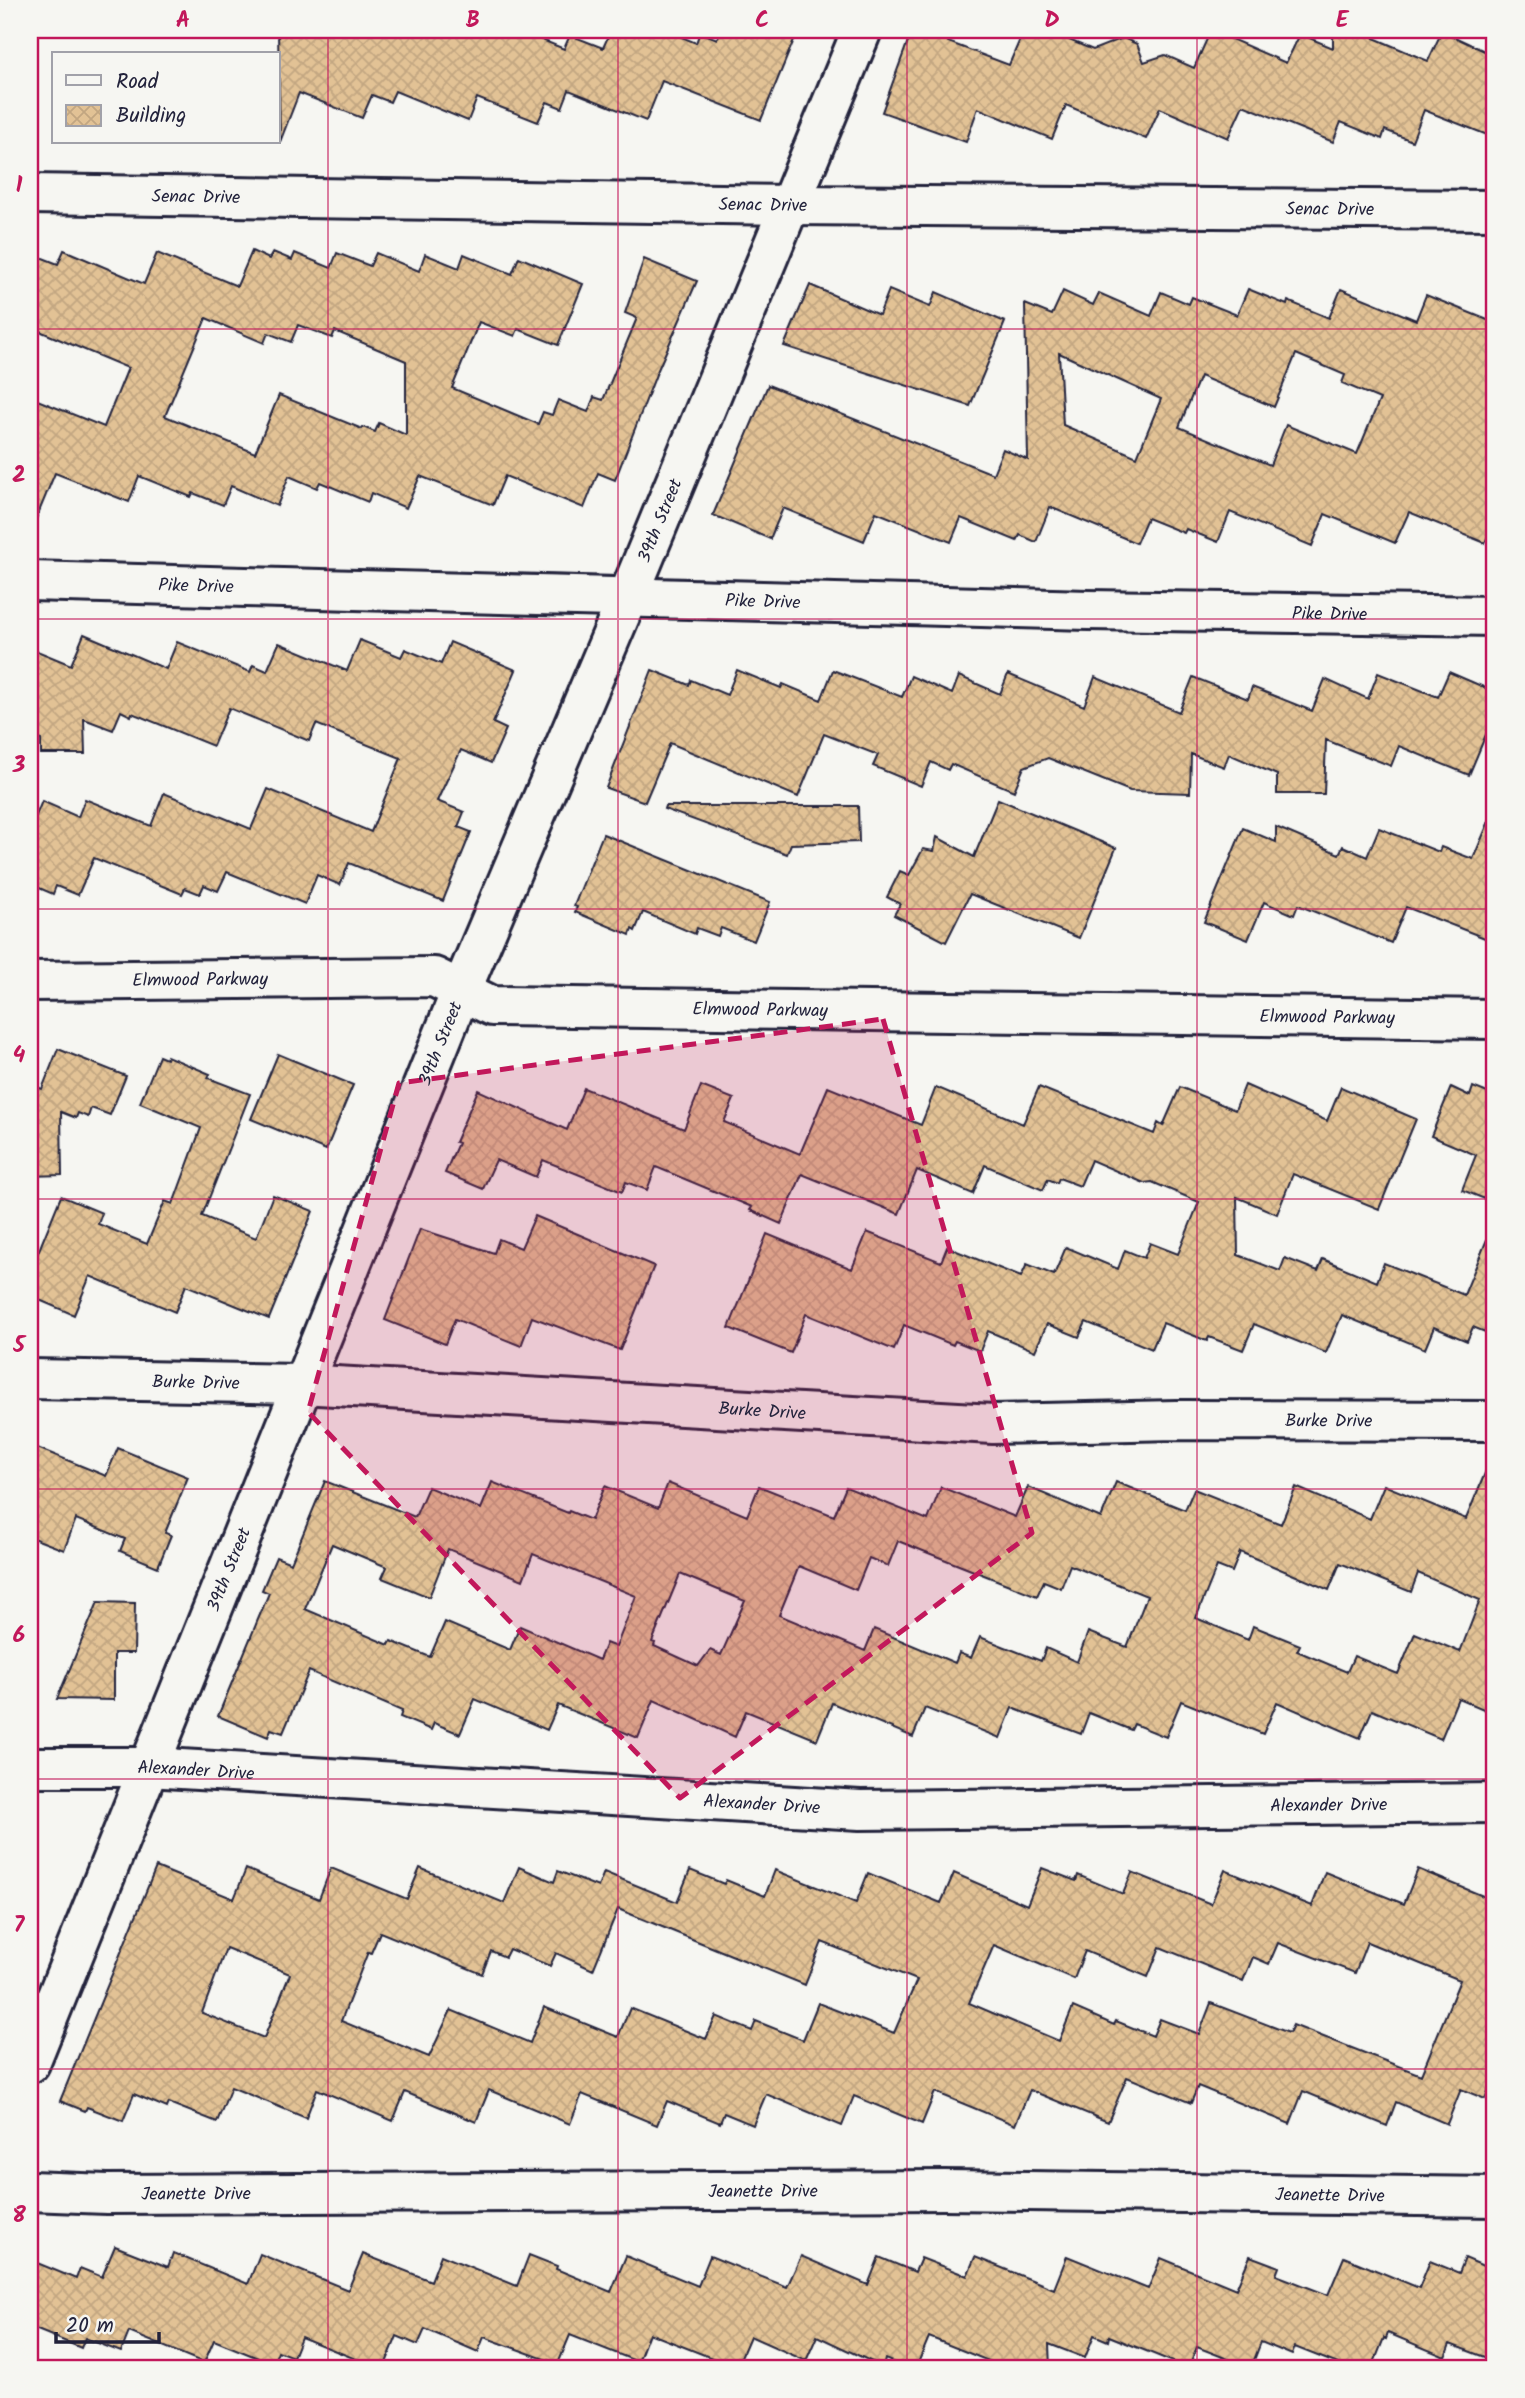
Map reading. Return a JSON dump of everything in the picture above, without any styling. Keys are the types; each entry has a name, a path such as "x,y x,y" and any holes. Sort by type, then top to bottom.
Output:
{"street":[{"name":"39th Street","path":"30,2063 460,991 628,597 862,30"},
{"name":"Senac Drive","path":"30,194 790,205 1495,210"},
{"name":"Pike Drive","path":"30,581 1088,610 1495,617"},
{"name":"Elmwood Parkway","path":"30,981 434,977 492,1006 1495,1019"},
{"name":"Burke Drive","path":"30,1379 301,1384 993,1424 1176,1420 1495,1421"},
{"name":"Alexander Drive","path":"30,1767 148,1767 860,1810 1495,1803"},
{"name":"Jeanette Drive","path":"30,2191 121,2194 945,2190 1495,2197"}],"highlighted area":[{"path":"883,1019 1032,1533 680,1798 308,1412 399,1083"}],"building":[{"path":"278,30 518,30 564,49 570,35 603,48 611,30 665,30 696,43 700,32 717,39 721,30 798,30 761,120 662,81 646,121 569,90 562,108 547,102 538,122 477,98 468,121 395,91 390,102 372,95 362,118 299,93 280,142"},
{"path":"912,30 952,30 948,42 1009,65 1024,30 1045,30 1093,50 1123,38 1137,44 1144,62 1165,55 1194,68 1211,30 1286,63 1300,34 1333,48 1333,30 1374,30 1374,38 1428,61 1442,31 1495,56 1495,138 1424,110 1412,141 1385,130 1382,139 1341,122 1333,142 1243,105 1228,138 1160,108 1146,139 1066,105 1052,139 978,108 966,142 882,112"},
{"path":"64,250 144,284 157,253 237,286 252,251 269,259 273,252 292,260 295,253 331,268 337,253 370,266 376,253 419,271 425,254 459,268 464,254 512,274 519,257 583,284 558,345 518,329 515,336 479,322 452,388 538,424 543,412 552,415 558,400 588,412 594,397 603,400 637,318 625,313 644,259 697,281 657,372 615,480 598,473 584,508 505,476 493,505 420,476 406,508 371,493 368,502 320,482 317,488 289,476 277,506 231,486 223,505 193,493 191,497 139,476 129,502 55,473 31,531 30,397 104,427 128,368 30,327 30,253 58,264","holes":["206,318 264,343 268,333 291,342 298,325 332,338 335,331 406,361 406,435 379,423 375,432 363,427 362,429 279,395 255,453 165,416"]},
{"path":"810,285 879,315 889,290 930,307 936,292 1005,322 970,406 784,346"},
{"path":"1248,289 1287,305 1288,301 1329,318 1341,289 1416,320 1426,295 1495,323 1495,518 1485,543 1409,512 1395,543 1325,514 1312,546 1230,512 1218,542 1186,529 1184,533 1147,518 1136,543 1050,507 1036,542 1020,535 1017,541 961,518 951,542 876,512 864,541 783,508 770,539 713,515 768,385 993,474 1003,449 1028,460 1025,304 1052,315 1063,291 1093,305 1099,293 1151,316 1161,292 1189,304 1192,297 1237,315","holes":["1059,353 1161,399 1137,457 1063,425","1296,354 1345,375 1342,383 1380,399 1357,454 1286,425 1270,465 1179,427 1200,376 1274,407"]},
{"path":"84,634 166,669 177,642 250,672 253,665 267,671 279,643 347,671 360,640 401,657 405,649 441,664 450,642 516,670 493,723 506,729 491,763 461,750 437,801 464,812 458,827 471,832 443,901 349,863 340,885 317,875 305,904 227,872 218,891 204,885 200,894 185,888 182,894 94,858 78,895 56,886 53,894 30,884 30,830 42,801 78,817 85,799 151,826 164,793 251,829 268,789 371,832 401,758 316,724 309,741 229,708 213,746 121,711 113,730 84,719 85,754 41,754 41,740 30,736 30,648 71,665"},
{"path":"652,670 689,685 691,680 727,695 737,670 781,688 783,684 821,700 833,670 902,697 911,676 952,694 959,676 1000,694 1008,674 1084,706 1095,677 1179,712 1193,677 1248,699 1252,687 1312,711 1325,679 1368,699 1378,673 1438,697 1449,672 1495,692 1495,713 1469,775 1399,746 1391,766 1326,740 1324,794 1277,794 1277,775 1229,754 1224,767 1191,754 1190,793 1130,791 1048,758 1024,767 1014,791 951,764 948,770 931,762 921,786 873,766 878,755 824,734 798,797 670,743 645,802 606,788"},
{"path":"998,799 1116,848 1079,938 970,894 946,942 894,915 900,904 887,897 900,871 909,875 923,849 934,851 937,837 974,857"},
{"path":"665,806 858,806 859,842 791,844 787,854 664,809"},
{"path":"1495,807 1495,942 1406,907 1391,943 1298,905 1294,915 1264,902 1248,940 1204,922 1243,828 1276,842 1276,827 1339,854 1343,846 1367,857 1379,828 1439,852 1441,847 1473,859"},
{"path":"603,834 770,902 754,941 721,928 718,936 697,928 695,934 643,912 635,931 632,929 630,935 575,912 577,907 574,906"},
{"path":"58,1049 126,1076 110,1115 91,1108 88,1117 78,1113 76,1118 61,1112 62,1175 30,1176 30,1084 42,1089"},
{"path":"278,1054 353,1085 326,1150 251,1119"},
{"path":"159,1056 166,1059 167,1056 210,1074 208,1078 250,1094 202,1216 256,1238 273,1195 313,1211 269,1319 186,1285 175,1312 90,1276 74,1315 30,1296 30,1253 37,1255 61,1196 102,1213 98,1224 147,1244 165,1201 173,1204 201,1128 140,1103"},
{"path":"1245,1085 1327,1121 1341,1087 1416,1119 1379,1209 1293,1174 1277,1214 1237,1197 1238,1255 1280,1271 1285,1258 1318,1271 1323,1259 1377,1282 1384,1263 1464,1295 1495,1220 1495,1336 1473,1327 1467,1341 1434,1327 1425,1349 1342,1315 1326,1353 1254,1324 1243,1350 1209,1337 1207,1341 1163,1323 1152,1349 1086,1322 1079,1337 1047,1324 1035,1351 988,1331 980,1351 955,1341 953,1345 904,1325 894,1350 806,1314 791,1353 729,1328 767,1234 852,1269 867,1232 941,1262 947,1247 1021,1277 1027,1264 1054,1275 1066,1247 1118,1269 1125,1250 1144,1258 1150,1243 1178,1254 1199,1202 1152,1182 1144,1183 1091,1160 1080,1186 1059,1178 1057,1183 1048,1179 1043,1190 985,1165 973,1194 917,1170 899,1214 802,1174 781,1224 750,1210 752,1207 656,1167 647,1190 626,1182 622,1192 543,1160 536,1177 496,1160 483,1189 445,1173 458,1143 455,1142 478,1090 567,1130 584,1088 684,1129 701,1086 734,1099 724,1122 800,1154 828,1087 921,1125 936,1087 1023,1124 1039,1087 1154,1134 1158,1123 1163,1126 1180,1087 1235,1110"},
{"path":"1451,1087 1470,1096 1473,1087 1495,1096 1495,1203 1462,1190 1476,1155 1431,1136"},
{"path":"535,1216 654,1266 620,1350 532,1317 521,1346 455,1319 445,1344 385,1320 420,1229 494,1253 499,1239 521,1248"},
{"path":"30,1445 106,1476 118,1448 188,1477 165,1533 171,1535 158,1567 120,1551 125,1539 76,1519 64,1550 30,1537"},
{"path":"1495,1449 1495,1714 1458,1698 1441,1739 1372,1710 1360,1738 1277,1702 1263,1734 1181,1701 1166,1737 1134,1724 1131,1730 1089,1713 1081,1734 1012,1708 1000,1738 925,1708 913,1737 832,1703 817,1740 746,1711 735,1737 654,1700 638,1738 558,1705 547,1730 475,1699 460,1734 434,1723 431,1730 400,1717 402,1711 309,1671 283,1733 271,1729 268,1737 218,1716 269,1593 262,1590 276,1557 291,1563 325,1481 415,1517 428,1487 481,1509 492,1482 591,1520 605,1486 658,1508 668,1483 747,1516 759,1486 834,1516 846,1487 928,1520 941,1487 1015,1517 1028,1487 1101,1518 1116,1482 1185,1510 1194,1489 1281,1524 1296,1487 1370,1519 1384,1485 1466,1519","holes":["898,1541 1037,1596 1044,1581 1061,1588 1070,1565 1147,1596 1127,1647 1088,1632 1077,1662 1046,1648 1041,1661 980,1637 971,1658 959,1653 955,1663 874,1629 865,1651 779,1615 799,1566 856,1590 869,1558 888,1566","332,1544 387,1567 382,1578 429,1597 448,1549 523,1580 533,1554 636,1596 616,1647 606,1643 599,1660 520,1626 510,1650 445,1622 430,1657 391,1641 389,1645 305,1609","1240,1552 1329,1590 1340,1563 1411,1592 1418,1573 1480,1600 1460,1652 1415,1633 1398,1674 1354,1656 1347,1672 1297,1651 1300,1645 1253,1626 1248,1640 1196,1618 1217,1566 1232,1572","680,1574 745,1601 721,1655 710,1650 698,1666 654,1646 655,1643 652,1642"]},
{"path":"98,1602 135,1603 134,1653 114,1653 114,1700 57,1699"},
{"path":"156,1867 234,1899 246,1869 319,1899 331,1868 407,1899 420,1868 504,1903 519,1867 554,1882 558,1871 598,1887 604,1872 677,1902 690,1870 724,1884 726,1880 765,1896 775,1870 856,1903 868,1873 941,1903 954,1873 1027,1905 1042,1868 1076,1881 1078,1875 1123,1894 1132,1872 1211,1904 1225,1870 1312,1906 1325,1872 1404,1904 1418,1869 1495,1901 1495,2073 1485,2099 1461,2089 1447,2124 1396,2102 1387,2126 1303,2091 1290,2124 1198,2086 1191,2103 1127,2077 1108,2122 1030,2090 1015,2125 935,2092 922,2124 854,2096 842,2126 766,2094 753,2125 724,2113 720,2123 667,2101 657,2125 582,2094 570,2124 489,2090 476,2122 405,2092 393,2121 317,2089 306,2118 231,2087 217,2122 169,2103 167,2108 134,2094 123,2121 87,2107 85,2111 60,2101","holes":["618,1909 805,1985 822,1942 917,1980 894,2033 818,2003 803,2040 756,2021 752,2031 716,2016 706,2039 630,2008 618,2037 544,2007 530,2043 451,2010 429,2057 341,2021 368,1952 371,1953 380,1932 482,1974 491,1951 505,1957 509,1949 550,1966 556,1953 593,1970","1367,1942 1460,1980 1421,2075 1293,2025 1289,2033 1211,2003 1199,2034 1160,2019 1153,2036 1116,2021 1114,2025 1073,2007 1059,2041 969,2003 994,1945 1074,1979 1085,1951 1148,1977 1160,1947 1243,1981 1253,1957 1269,1964 1278,1943 1355,1973","226,1948 290,1974 264,2038 202,2013"]},
{"path":"115,2246 168,2267 173,2253 248,2284 260,2254 348,2290 363,2254 431,2281 441,2255 517,2286 529,2255 611,2292 626,2256 698,2286 710,2256 787,2287 801,2256 868,2285 879,2257 915,2272 921,2258 967,2276 975,2257 1054,2289 1067,2256 1148,2289 1161,2258 1236,2289 1250,2256 1279,2267 1276,2275 1328,2295 1344,2257 1419,2288 1430,2261 1459,2273 1465,2258 1495,2271 1495,2361 1450,2344 1445,2357 1388,2333 1372,2368 1348,2368 1295,2347 1292,2355 1261,2342 1251,2368 1197,2347 1188,2368 1109,2336 1108,2341 1094,2335 1085,2358 1049,2344 1050,2368 1006,2368 929,2337 916,2368 907,2368 885,2359 883,2367 817,2336 806,2361 750,2336 738,2364 724,2358 722,2362 649,2333 638,2362 570,2335 558,2364 484,2337 478,2352 425,2329 418,2345 397,2336 384,2368 378,2368 301,2337 293,2357 278,2351 273,2364 214,2340 204,2363 129,2332 121,2352 85,2338 81,2348 30,2327 30,2260 76,2279 80,2268 102,2277"}]}
